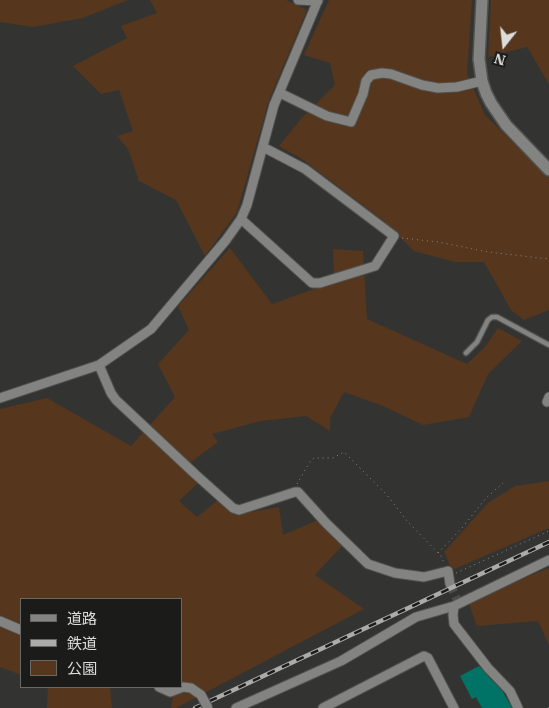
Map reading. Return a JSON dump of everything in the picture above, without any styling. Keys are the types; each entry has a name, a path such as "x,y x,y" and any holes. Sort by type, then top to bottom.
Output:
{"street":[{"path":"0,398 100,365 151,329 226,240 241,219 250,195 274,105 318,0 298,0"},
{"path":"482,0 479,48 482,81 491,103 506,125 549,170"},
{"path":"280,93 327,116 351,122 363,94 366,81 371,75 391,74 422,85 438,88 457,87 482,81"},
{"path":"241,219 312,283 320,283 375,266 394,236 304,169 263,147"},
{"path":"100,365 111,393 116,400 233,508 239,510 298,492 326,523 368,564 395,573 424,577 449,577"},
{"path":"236,708 341,661 416,617 454,606 549,560"},
{"path":"454,606 454,624 488,668 510,691 518,708"},
{"path":"0,621 20,630"},
{"path":"323,708 424,656 428,658 450,707"},
{"path":"182,687 191,688 201,695 208,708"},
{"path":"161,688 170,692 180,688"}],"lane":[{"path":"466,353 477,342 488,320 492,317 496,317 549,345"}],"path":[{"path":"394,236 488,252 549,259"},
{"path":"295,492 296,485 311,460 314,458 333,458 344,452 386,495 407,522 438,553 449,577 549,530"},
{"path":"438,553 462,528 486,498 503,482"}],"green space":[{"path":"0,0 128,0 83,18 33,27 0,22"},
{"path":"150,0 286,0 307,10 269,100 237,212 205,256 176,200 139,181 128,149 117,136 133,131 119,90 101,94 73,66 127,38 121,26 157,13"},
{"path":"329,0 472,0 467,74 485,115 549,178 549,310 524,320 511,310 484,262 455,262 414,251 384,221 302,159 279,146 300,120 335,85 330,63 304,55"},
{"path":"491,0 549,0 549,84 527,47 488,57"},
{"path":"230,248 272,304 334,282 333,249 363,251 367,319 467,364 485,347 498,328 522,341 488,374 469,417 423,425 383,406 344,392 330,418 330,431 306,416 261,421 212,434 218,442 183,468 199,482 179,501 197,517 218,500 240,514 279,507 283,535 318,520 342,546 315,575 364,609 176,708 171,708 174,688 182,688 182,598 20,598 20,675 0,667 0,409 47,398 131,446 175,397 158,364 189,330 178,306"},
{"path":"549,481 549,528 452,570 444,552 488,503 515,486"},
{"path":"549,568 549,645 538,621 477,626 468,601"},
{"path":"48,688 110,688 112,708 47,708"}],"shaded area":[{"path":"479,666 503,692 512,708 482,708 476,697 472,699 460,676"}],"tunnel":[{"path":"450,584 459,604"}],"railway":[{"path":"195,708 549,542"}]}
